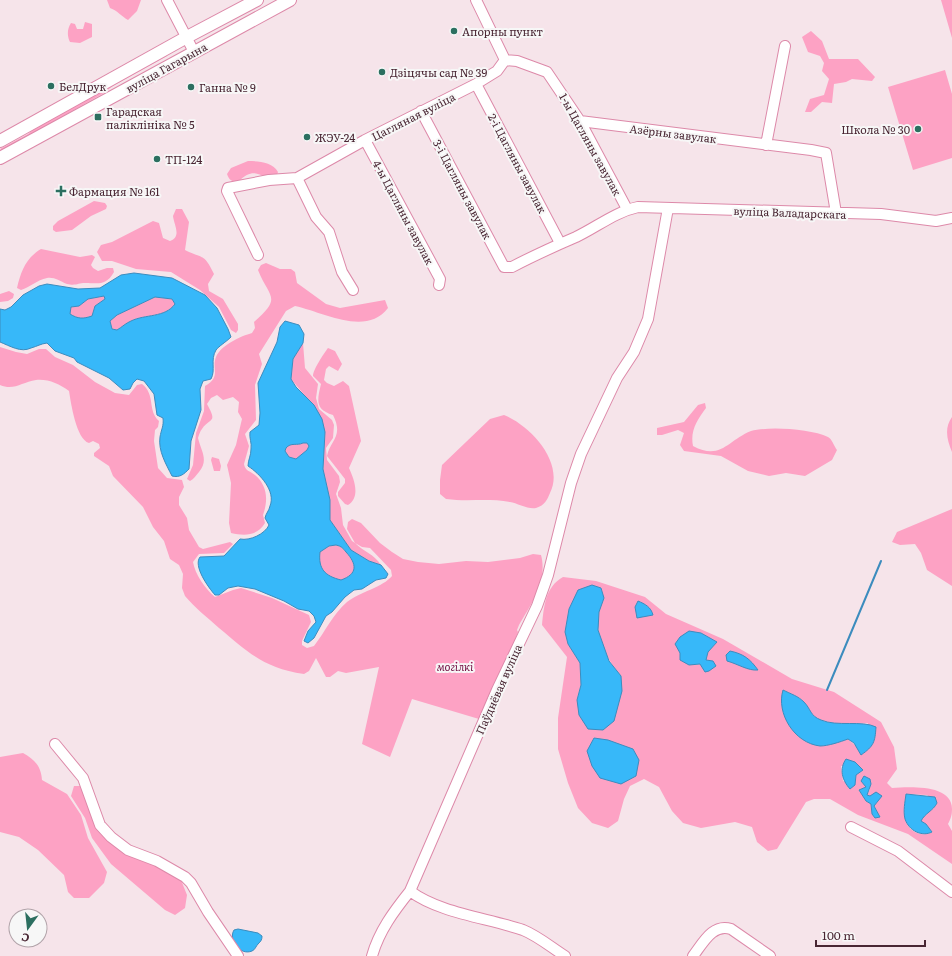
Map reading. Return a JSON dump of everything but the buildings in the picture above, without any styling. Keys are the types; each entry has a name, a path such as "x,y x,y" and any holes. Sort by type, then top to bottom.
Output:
{"main road":[{"name":"вуліца Гагарына","path":"0,141 187,37 257,0"},
{"name":"вуліца Гагарына","path":"0,158 290,0"}],"street":[{"path":"167,0 194,52"},
{"path":"476,0 505,60"},
{"path":"766,145 785,46"},
{"name":"Цагляная вуліца","path":"258,255 227,191 230,186 240,187 269,180 296,178 365,140 476,84 498,71 505,60"},
{"name":"1-ы Цагляны завулак","path":"505,60 517,61 547,72 580,120 627,210"},
{"name":"2-і Цагляны завулак","path":"476,84 560,242"},
{"name":"3-і Цагляны завулак","path":"421,112 504,267 512,267 560,242"},
{"name":"Азёрны завулак","path":"580,120 826,153 836,213"},
{"name":"4-ы Цагляны завулак","path":"365,140 440,279 439,286"},
{"path":"296,178 316,217 329,232 342,272 353,290"},
{"name":"вуліца Валадарскага","path":"627,210 638,207 836,213 886,215 936,221 952,218"},
{"name":"Паўднёвая вуліца","path":"372,956 376,940 393,911 410,891 496,690 537,606 548,574 571,483 581,454 617,378 634,352 648,319 668,208"},
{"path":"560,242 576,237 627,210"},
{"path":"55,744 83,778 100,825 111,837 128,850 157,861 184,877 191,883 208,912 238,956"},
{"path":"851,827 898,851 952,892"},
{"path":"410,891 418,897 439,905 525,931 565,956"},
{"path":"693,956 711,934 719,928 724,927 731,929 770,956"}],"green space":[{"path":"107,0 141,0 137,11 128,20 110,8"},
{"path":"941,0 952,0 952,38"},
{"path":"85,22 92,24 92,37 80,43 70,42 68,32 71,23 75,24 77,29 83,29"},
{"path":"811,31 822,41 829,59 858,59 875,77 872,81 852,79 846,82 834,84 832,103 822,102 811,112 805,112 810,99 824,95 829,79 822,71 824,63 820,56 808,52 802,37"},
{"path":"165,54 167,56 113,86 102,94 2,151 0,149 28,134 41,123"},
{"name":"Школа № 30","path":"945,70 952,94 952,158 913,170 888,87"},
{"path":"248,161 269,164 276,169 278,172 277,175 267,177 255,173 245,176 238,182 232,181 227,174 231,168"},
{"path":"94,201 105,203 107,206 106,209 91,216 72,230 56,232 53,230 53,226 58,221"},
{"path":"176,209 182,209 189,222 185,250 202,258 208,263 214,274 208,284 209,291 223,299 238,324 238,330 236,333 231,330 219,307 200,290 171,272 136,269 112,261 102,261 97,252 101,245 112,242 153,221 159,223 163,238 170,241 174,239 176,237 176,230 173,216"},
{"path":"41,249 80,257 92,255 95,257 91,265 93,268 98,271 113,268 114,272 108,280 102,283 70,285 55,279 47,278 21,290 17,288 20,276 31,256"},
{"path":"266,263 280,269 291,269 295,272 297,283 326,304 340,308 385,300 388,308 379,316 368,321 356,322 331,317 295,306 286,311 259,354 262,364 255,385 256,420 245,434 249,446 244,464 247,470 259,479 265,489 266,504 263,515 265,523 254,533 241,535 231,533 229,523 231,483 227,465 236,445 242,419 238,412 239,402 233,397 223,400 217,395 211,398 207,404 212,415 212,420 201,430 198,438 204,459 202,468 193,479 190,481 187,479 193,465 196,433 204,411 205,386 215,376 216,357 227,345 242,336 252,333 255,328 254,322 263,314 271,302 269,292 258,270 261,265"},
{"path":"9,291 14,294 13,298 8,301 0,302 0,294"},
{"path":"104,296 105,299 95,306 92,316 81,318 70,314 71,307 79,306 88,299"},
{"path":"155,297 172,299 175,304 166,312 136,319 117,330 112,329 110,321 117,315"},
{"path":"303,343 305,368 318,384 316,398 319,409 332,420 334,425 333,438 326,448 327,460 339,476 340,482 336,494 341,508 343,525 352,541 375,558 381,565 369,561 351,550 330,520 330,500 323,470 325,433 306,397 291,379 293,359"},
{"name":"могілкі","path":"0,347 27,354 39,349 46,349 55,357 73,365 95,382 115,393 129,395 137,385 142,384 149,393 153,412 159,421 158,427 155,430 154,441 158,468 167,478 182,480 184,487 179,497 179,505 187,518 189,530 199,547 203,549 230,542 233,544 224,553 199,554 193,562 201,581 215,597 241,588 272,598 309,615 311,622 302,641 302,645 307,648 314,646 333,618 347,602 352,598 383,583 392,576 391,570 370,548 362,547 355,543 347,529 348,522 352,519 361,523 380,543 403,559 439,564 466,561 488,562 520,558 533,554 541,555 543,564 537,592 519,625 517,630 518,632 498,685 479,719 412,699 390,757 362,744 379,667 346,673 338,671 330,677 326,677 316,658 309,671 304,674 278,668 258,658 239,645 185,596 182,588 183,574 179,565 170,559 164,541 153,527 143,507 113,476 109,466 94,456 94,453 100,448 99,444 93,441 89,443 84,440 77,428 69,391 54,382 45,380 31,381 14,387 5,387 0,385"},
{"path":"328,348 335,351 342,364 338,371 329,366 326,369 324,380 334,386 343,381 349,386 361,441 349,468 353,477 355,493 352,502 348,505 345,504 338,496 338,492 345,483 345,479 327,456 337,433 336,422 333,415 327,413 320,407 318,400 321,384 313,376 321,357"},
{"path":"705,403 706,408 697,421 692,435 693,446 703,450 711,451 724,448 743,435 759,429 790,429 821,434 828,437 837,450 832,460 805,476 786,473 769,476 748,471 721,456 684,451 680,445 684,433 678,430 657,435 657,428 684,422 698,405"},
{"path":"504,415 525,428 543,447 549,458 553,470 553,481 547,500 544,504 533,508 502,501 446,499 440,494 442,465 490,419"},
{"path":"952,417 952,452 947,430 949,421"},
{"path":"307,443 309,446 307,450 296,459 289,457 285,451 288,446"},
{"path":"212,457 219,459 221,466 220,471 214,471 211,460"},
{"path":"952,509 952,586 927,570 921,553 915,544 900,545 892,542 897,532"},
{"path":"336,545 341,547 350,556 354,565 353,572 341,581 327,574 320,563 320,552 329,546"},
{"path":"563,577 596,581 645,597 666,614 723,639 792,679 834,692 881,722 894,747 897,769 887,783 892,788 909,787 938,791 945,795 950,801 952,813 948,824 952,831 952,864 908,834 858,815 830,799 814,799 806,802 777,849 768,851 757,842 752,827 735,822 701,828 683,823 672,811 659,787 644,779 630,786 624,799 618,821 608,828 592,823 578,808 568,783 558,749 558,718 567,657 542,625 546,598 552,586","holes":["601,588 603,598 599,612 598,630 602,646 621,676 577,700 581,685 580,663 568,644 565,632 569,609","701,633 717,642 708,652 706,660 713,661 702,667 700,664 696,665 681,660 680,653","783,690 796,696 806,705 810,713 822,720 838,724 868,723 857,747 848,739 822,746 808,742","841,766 863,770 856,775 855,785 843,781","865,784 870,789 867,795 879,800 874,806 880,817 875,818 872,814 871,804 866,801 859,790 866,787","906,794 927,795 937,803 920,821 926,824 932,832 928,834 919,834 912,830 905,819 904,810"]},
{"path":"23,753 37,764 42,780 67,794 81,815 88,838 107,872 104,883 89,898 74,898 68,892 64,875 38,850 19,837 0,832 0,757"},
{"path":"74,786 82,786 104,833 181,880 187,895 185,908 175,915 165,910 111,864 92,838 85,818 71,796"}],"water":[{"path":"134,273 172,278 205,295 217,308 231,337 216,350 213,357 213,372 211,379 203,381 200,389 201,410 191,441 189,469 180,476 172,476 163,457 160,447 160,437 163,418 157,415 154,394 144,381 137,379 130,389 123,390 109,378 77,362 74,358 55,351 47,343 23,350 0,342 0,309 5,310 11,307 23,295 39,286 47,284 78,289 100,288 121,275","holes":["104,296 105,299 95,306 92,316 81,318 70,314 71,307 79,306 88,299","155,297 172,299 175,304 166,312 136,319 117,330 112,329 110,321 117,315"]},
{"path":"285,321 299,325 304,334 303,343 293,359 291,379 296,387 314,405 322,419 325,432 323,469 330,500 330,520 351,550 369,561 381,565 388,574 386,578 376,580 362,589 354,590 345,597 332,612 326,616 314,638 308,643 304,641 308,631 316,622 314,616 309,611 298,609 284,601 255,589 238,586 228,588 219,595 215,595 205,582 198,566 200,557 224,556 240,539 248,539 257,536 261,534 269,525 265,518 270,508 271,495 269,489 262,478 248,466 248,462 251,454 250,432 259,425 260,413 258,383 277,342 280,327","holes":["307,443 309,446 307,450 296,459 289,457 285,451 286,448 290,445","336,545 344,549 350,556 354,565 353,572 347,578 341,580 327,574 320,563 320,552 329,546"]},
{"path":"592,585 601,588 604,598 599,612 598,630 609,661 621,676 622,691 614,721 603,730 588,729 579,715 577,700 581,685 580,663 568,644 565,632 569,609 578,590"},
{"path":"638,601 649,608 653,615 637,618 635,607"},
{"path":"689,631 701,633 717,642 708,652 706,660 713,661 716,666 709,671 705,672 700,664 689,665 680,660 680,653 675,644 680,637"},
{"path":"730,651 746,658 758,670 727,661 726,655"},
{"path":"783,690 802,700 813,714 821,720 834,723 864,724 876,727 873,743 869,749 861,755 854,743 848,739 830,745 820,746 811,744 802,739 789,726 785,717 782,708"},
{"path":"594,738 608,740 633,749 639,760 636,776 621,784 600,778 592,766 587,751"},
{"path":"846,759 855,762 863,770 856,775 855,785 850,789 842,774"},
{"path":"864,776 870,779 871,784 867,795 870,796 876,792 882,796 874,806 880,817 875,818 872,814 871,804 866,801 859,790 866,787 861,781"},
{"path":"906,794 935,797 937,803 921,821 926,824 932,832 924,834 916,832 907,823 904,813"},
{"path":"238,929 258,933 262,936 261,940 253,950 248,952 243,951 236,946 233,934 234,930"}],"waterway":[{"path":"827,690 881,561"}],"place":[{"name":"Апорны пункт","path":"454,31"},
{"name":"Дзіцячы сад № 39","path":"382,72"},
{"name":"БелДрук","path":"51,86"},
{"name":"Ганна № 9","path":"191,87"},
{"name":"Гарадская паліклініка № 5","path":"98,117"},
{"name":"Школа № 30","path":"918,129"},
{"name":"ЖЭУ-24","path":"307,137"},
{"name":"ТП-124","path":"157,159"},
{"name":"Фармация № 161","path":"61,191"}]}
